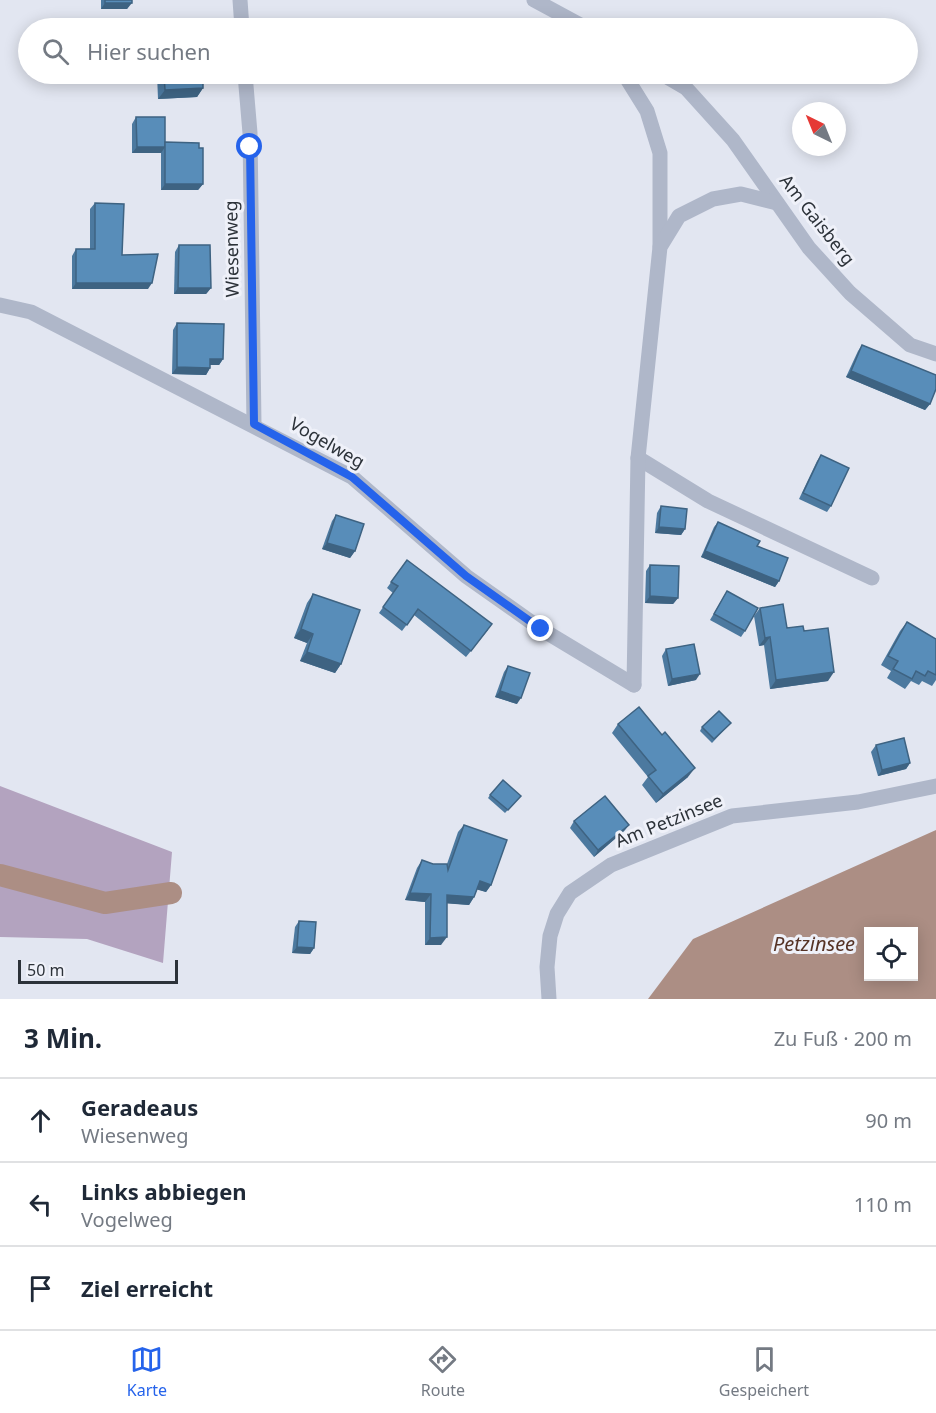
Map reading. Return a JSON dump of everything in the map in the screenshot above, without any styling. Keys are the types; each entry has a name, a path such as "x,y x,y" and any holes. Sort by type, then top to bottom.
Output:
{"street":[{"path":"240,0 241,18"},
{"path":"534,0 567,18"},
{"name":"Wiesenweg","path":"246,84 250,133 254,424"},
{"path":"630,84 646,111 660,153 660,247 638,458 708,501 872,578"},
{"name":"Am Gaisberg","path":"679,84 686,88 733,140 810,248 850,293 910,345 936,354"},
{"path":"660,247 679,216 713,199 741,194 777,204"},
{"name":"Vogelweg","path":"0,305 31,312 134,367 254,424 352,477 466,576 541,629 634,685 638,458"},
{"name":"Am Petzinsee","path":"549,999 546,967 550,936 557,914 570,892 611,865 732,816 858,802 936,786"}],"shaded area":[{"path":"0,786 172,852 163,963 87,939 0,937"}],"water":[{"name":"Petzinsee","path":"936,830 936,999 648,999 693,939"}],"building":[{"path":"105,0 132,0 132,3 105,3"},
{"path":"165,84 203,84 203,88 165,90"},
{"path":"136,117 165,117 165,147 137,147"},
{"path":"165,142 199,143 199,148 203,148 203,184 165,184"},
{"path":"95,203 124,204 122,255 158,254 152,283 76,283 76,249 95,249"},
{"path":"179,245 210,245 211,288 178,288"},
{"path":"177,323 224,324 223,359 210,359 210,368 177,367"},
{"path":"862,345 936,375 936,389 930,404 851,371"},
{"path":"821,455 849,468 831,506 803,493"},
{"path":"661,506 687,509 685,529 659,527"},
{"path":"336,515 364,524 355,551 327,543"},
{"path":"718,522 760,541 757,546 788,558 779,581 705,551"},
{"path":"407,560 492,624 471,651 418,609 407,625 383,607 398,586 391,582"},
{"path":"650,565 679,566 678,598 650,596"},
{"path":"727,591 758,608 745,631 714,614"},
{"path":"313,594 360,610 341,664 307,652 313,634 301,629"},
{"path":"783,604 787,628 803,626 804,631 828,628 834,672 776,680 770,637 765,638 760,608"},
{"path":"907,622 936,639 936,675 928,671 925,676 916,671 912,679 893,669 898,661 888,656"},
{"path":"694,644 700,674 672,679 666,649"},
{"path":"508,666 530,673 521,698 500,691"},
{"path":"639,707 662,735 665,732 695,768 663,794 648,776 656,770 618,724"},
{"path":"719,711 731,723 714,739 702,727"},
{"path":"904,738 910,763 882,770 876,745"},
{"path":"503,780 521,796 508,810 490,795"},
{"path":"605,796 629,825 598,850 574,821"},
{"path":"464,825 507,840 491,885 480,881 474,897 447,895 447,937 430,938 431,894 410,893 422,860 433,864 447,864 448,870"},
{"path":"299,921 316,922 314,948 297,947"}],"waterway":[{"path":"0,875 105,903 171,893"}],"route":[{"path":"250,147 254,424 352,477 466,576 541,629"}]}
